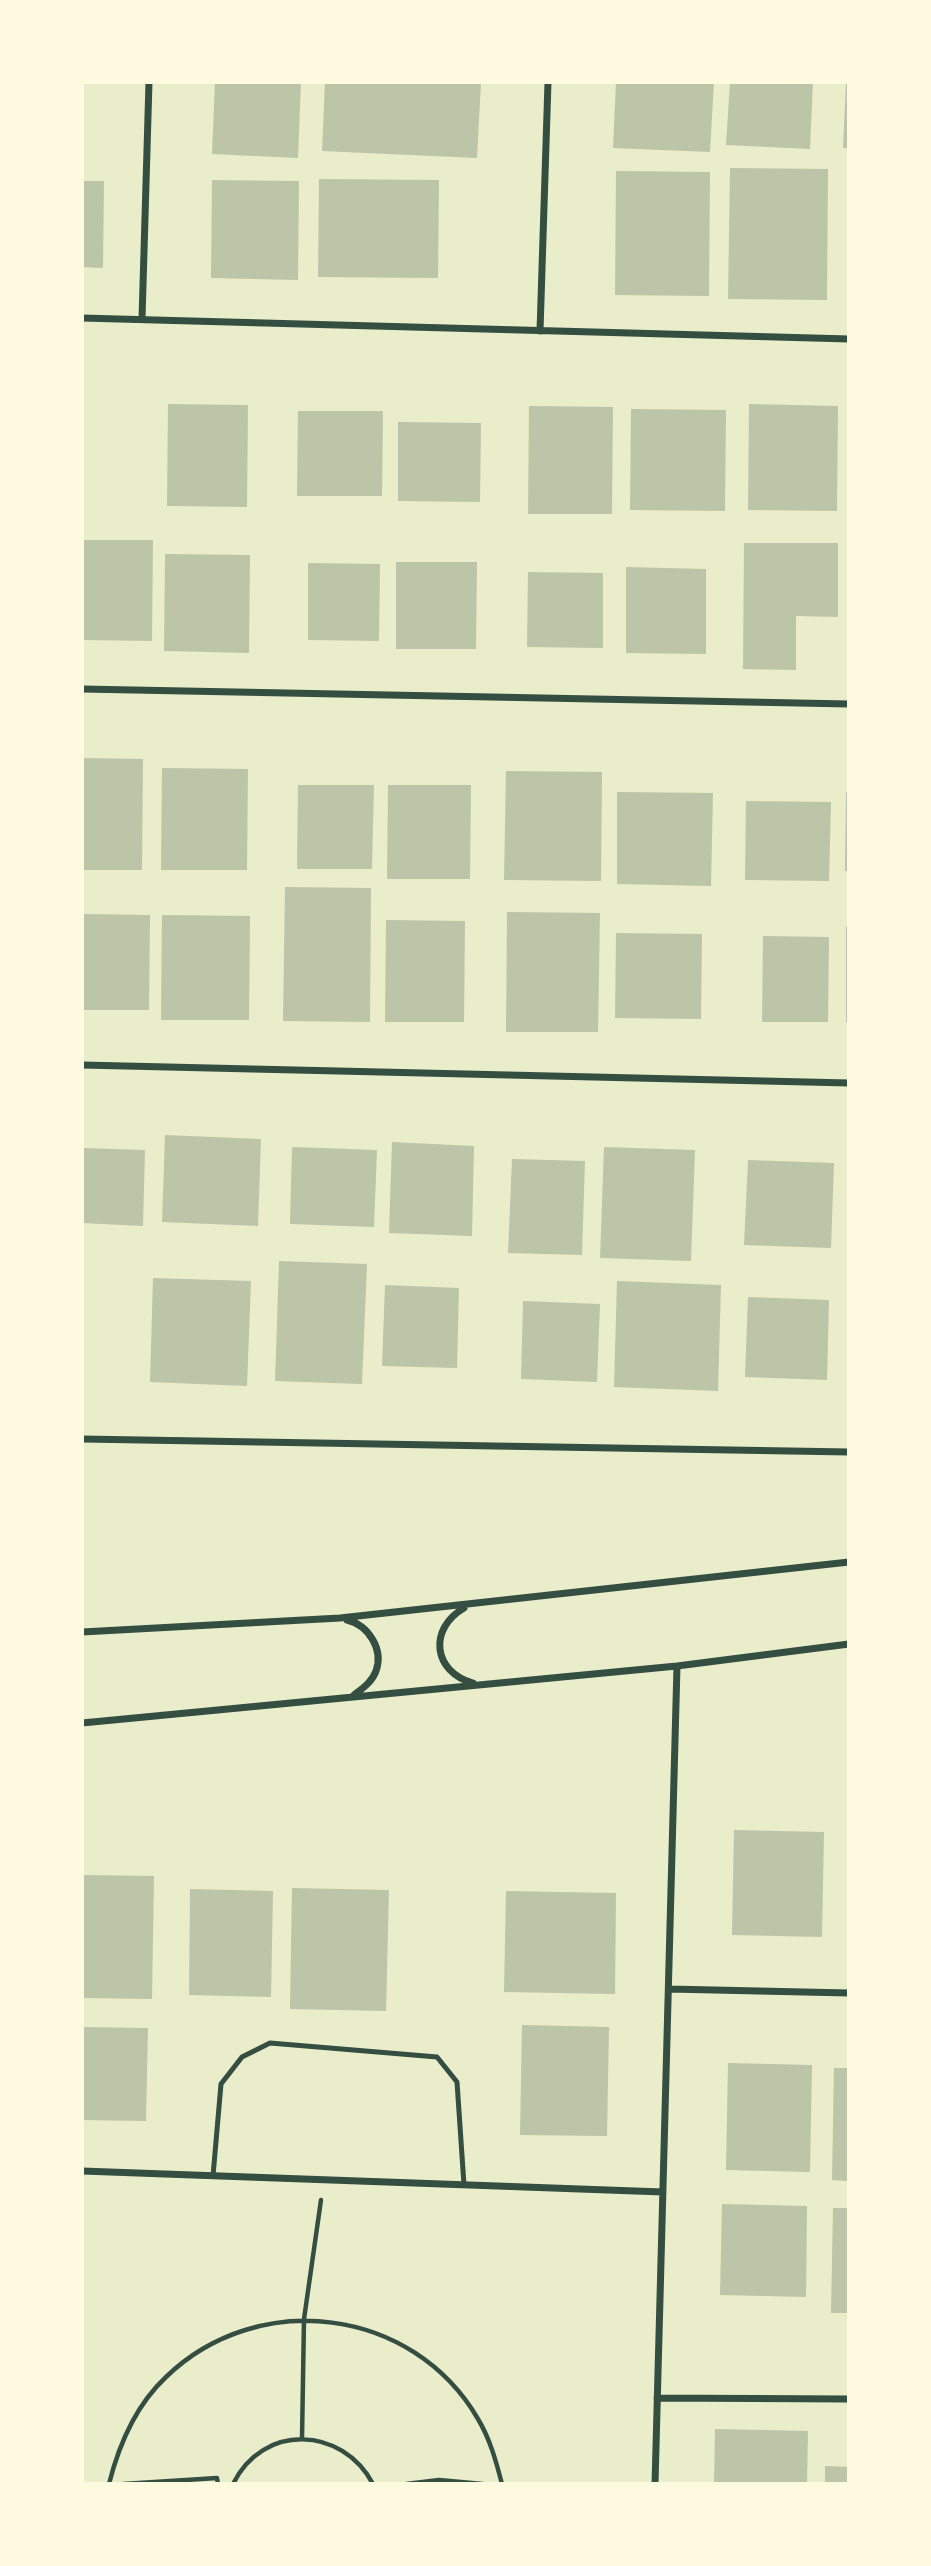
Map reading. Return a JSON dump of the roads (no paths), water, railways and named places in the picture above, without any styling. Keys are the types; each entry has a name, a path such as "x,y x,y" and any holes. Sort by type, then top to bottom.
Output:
{"street":[{"path":"142,319 149,82"},
{"path":"540,331 548,82"},
{"path":"82,318 849,339"},
{"path":"82,688 849,704"},
{"path":"82,1065 849,1083"},
{"path":"82,1439 849,1452"},
{"path":"82,1632 340,1618 849,1562"},
{"path":"467,1605 451,1615 441,1631 439,1650 446,1668 460,1680 478,1685"},
{"path":"340,1618 357,1623 371,1635 377,1651 377,1670 368,1685 354,1696"},
{"path":"82,1723 677,1666 849,1644"},
{"path":"655,2484 677,1666"},
{"path":"669,1989 849,1993"},
{"path":"82,2171 663,2192"},
{"path":"657,2398 849,2399"}],"lane":[{"path":"213,2176 221,2084 242,2057 270,2043 436,2057 457,2082 464,2185"}]}
